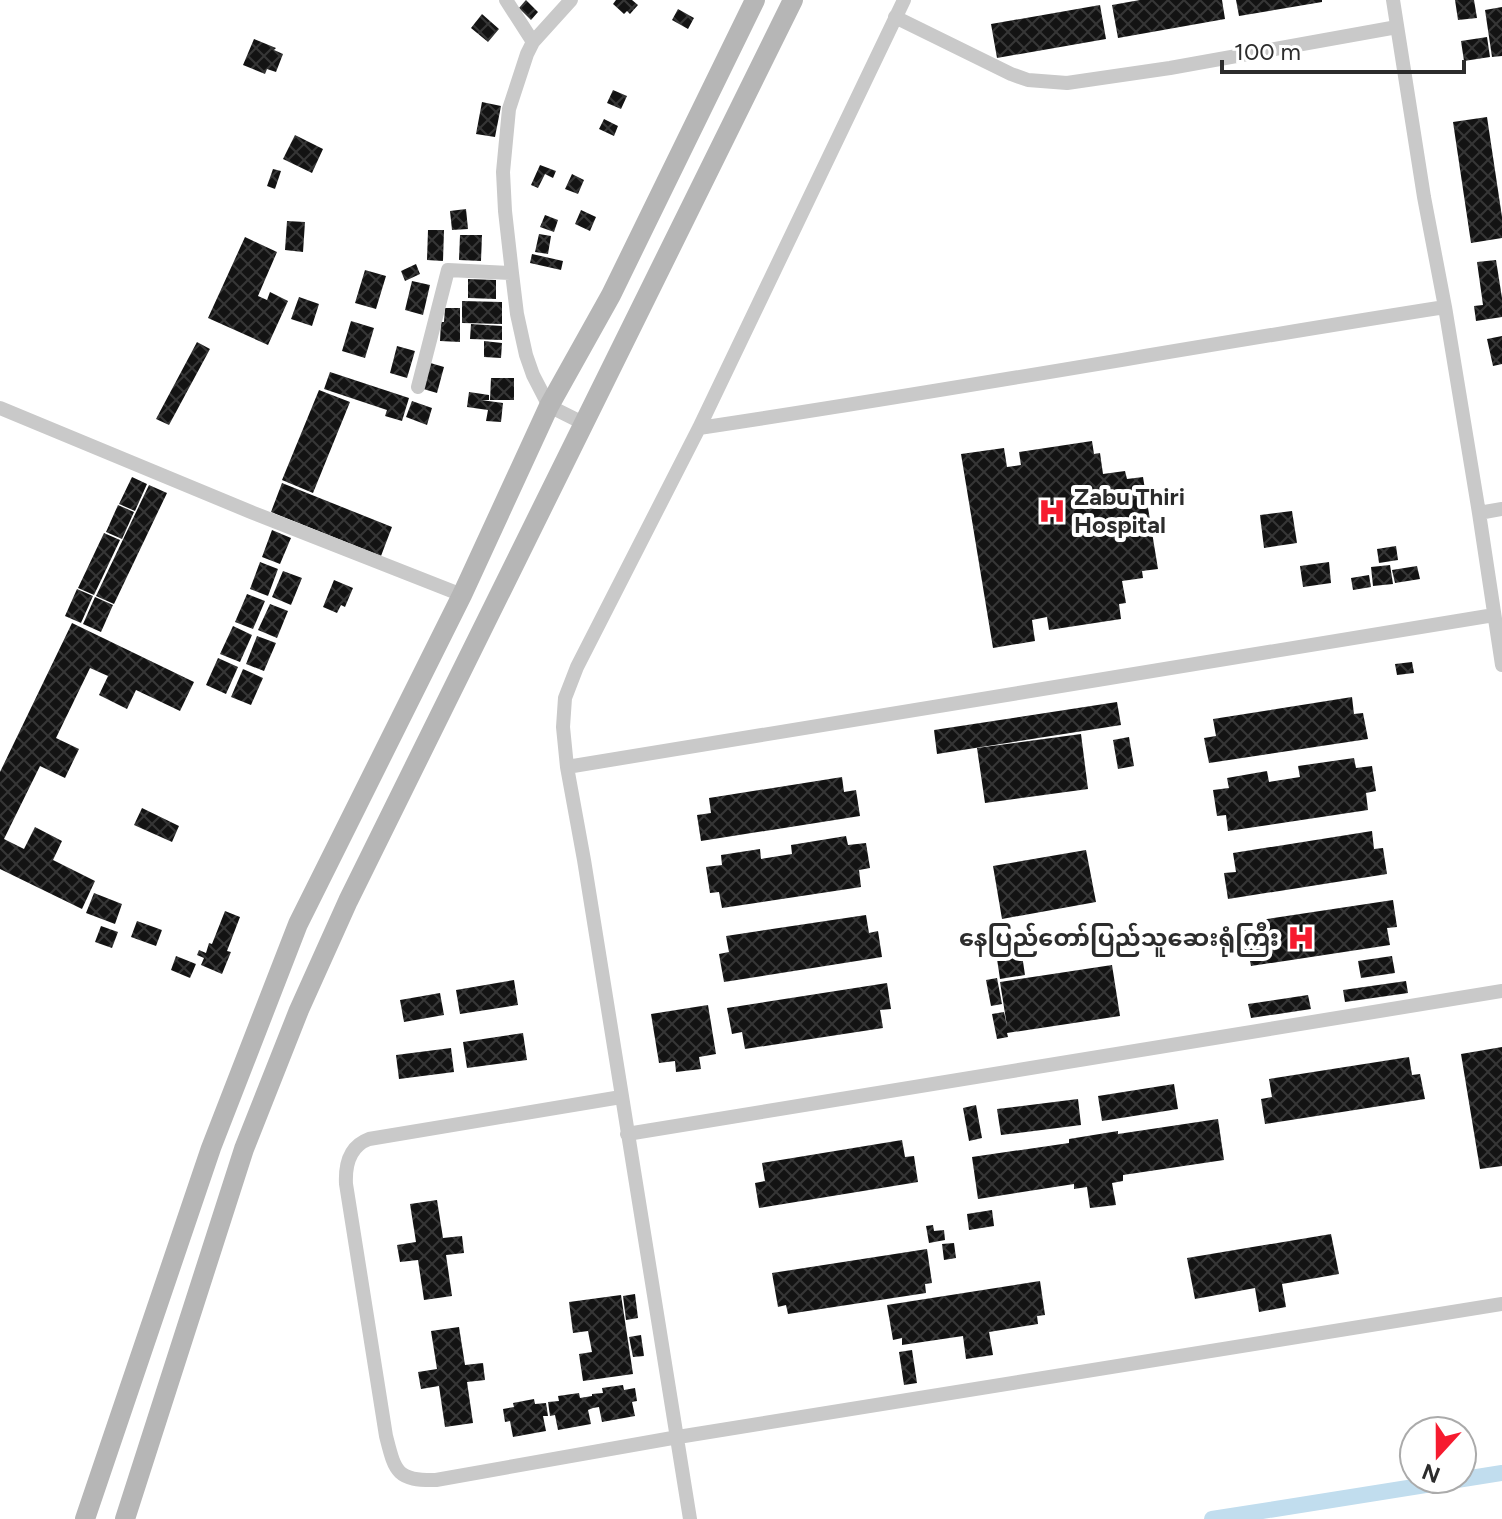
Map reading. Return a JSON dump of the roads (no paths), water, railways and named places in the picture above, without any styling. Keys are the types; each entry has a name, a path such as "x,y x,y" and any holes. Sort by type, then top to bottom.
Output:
{"main road":[{"path":"85,1519 211,1148 298,924 462,595 549,406 611,295 755,0"},
{"path":"125,1519 244,1149 299,1010 354,888 793,0"}],"street":[{"path":"506,0 533,42"},
{"path":"571,0 533,42 517,80 509,109 503,172 517,314 526,355 549,406 583,423"},
{"path":"690,1519 567,767 562,716 570,684 699,428 904,0"},
{"path":"1393,0 1502,665"},
{"path":"895,17 1011,74 1045,83 1067,83 1170,68 1397,27"},
{"path":"418,387 448,270 512,273"},
{"path":"699,428 1445,307"},
{"path":"0,408 462,595"},
{"path":"1479,513 1502,509"},
{"path":"567,767 1494,615"},
{"path":"627,1134 1502,991"},
{"path":"621,1097 369,1139 354,1148 347,1167 346,1184 386,1436 396,1468 402,1475 411,1479 436,1480 678,1437 1502,1304"}],"waterway":[{"path":"1212,1519 1502,1473"}],"place":[{"name":"Zabu Thiri Hospital","path":"1052,511"},
{"name":"နေပြည်တော်ပြည်သူဆေးရုံကြီး","path":"1301,938"}]}
